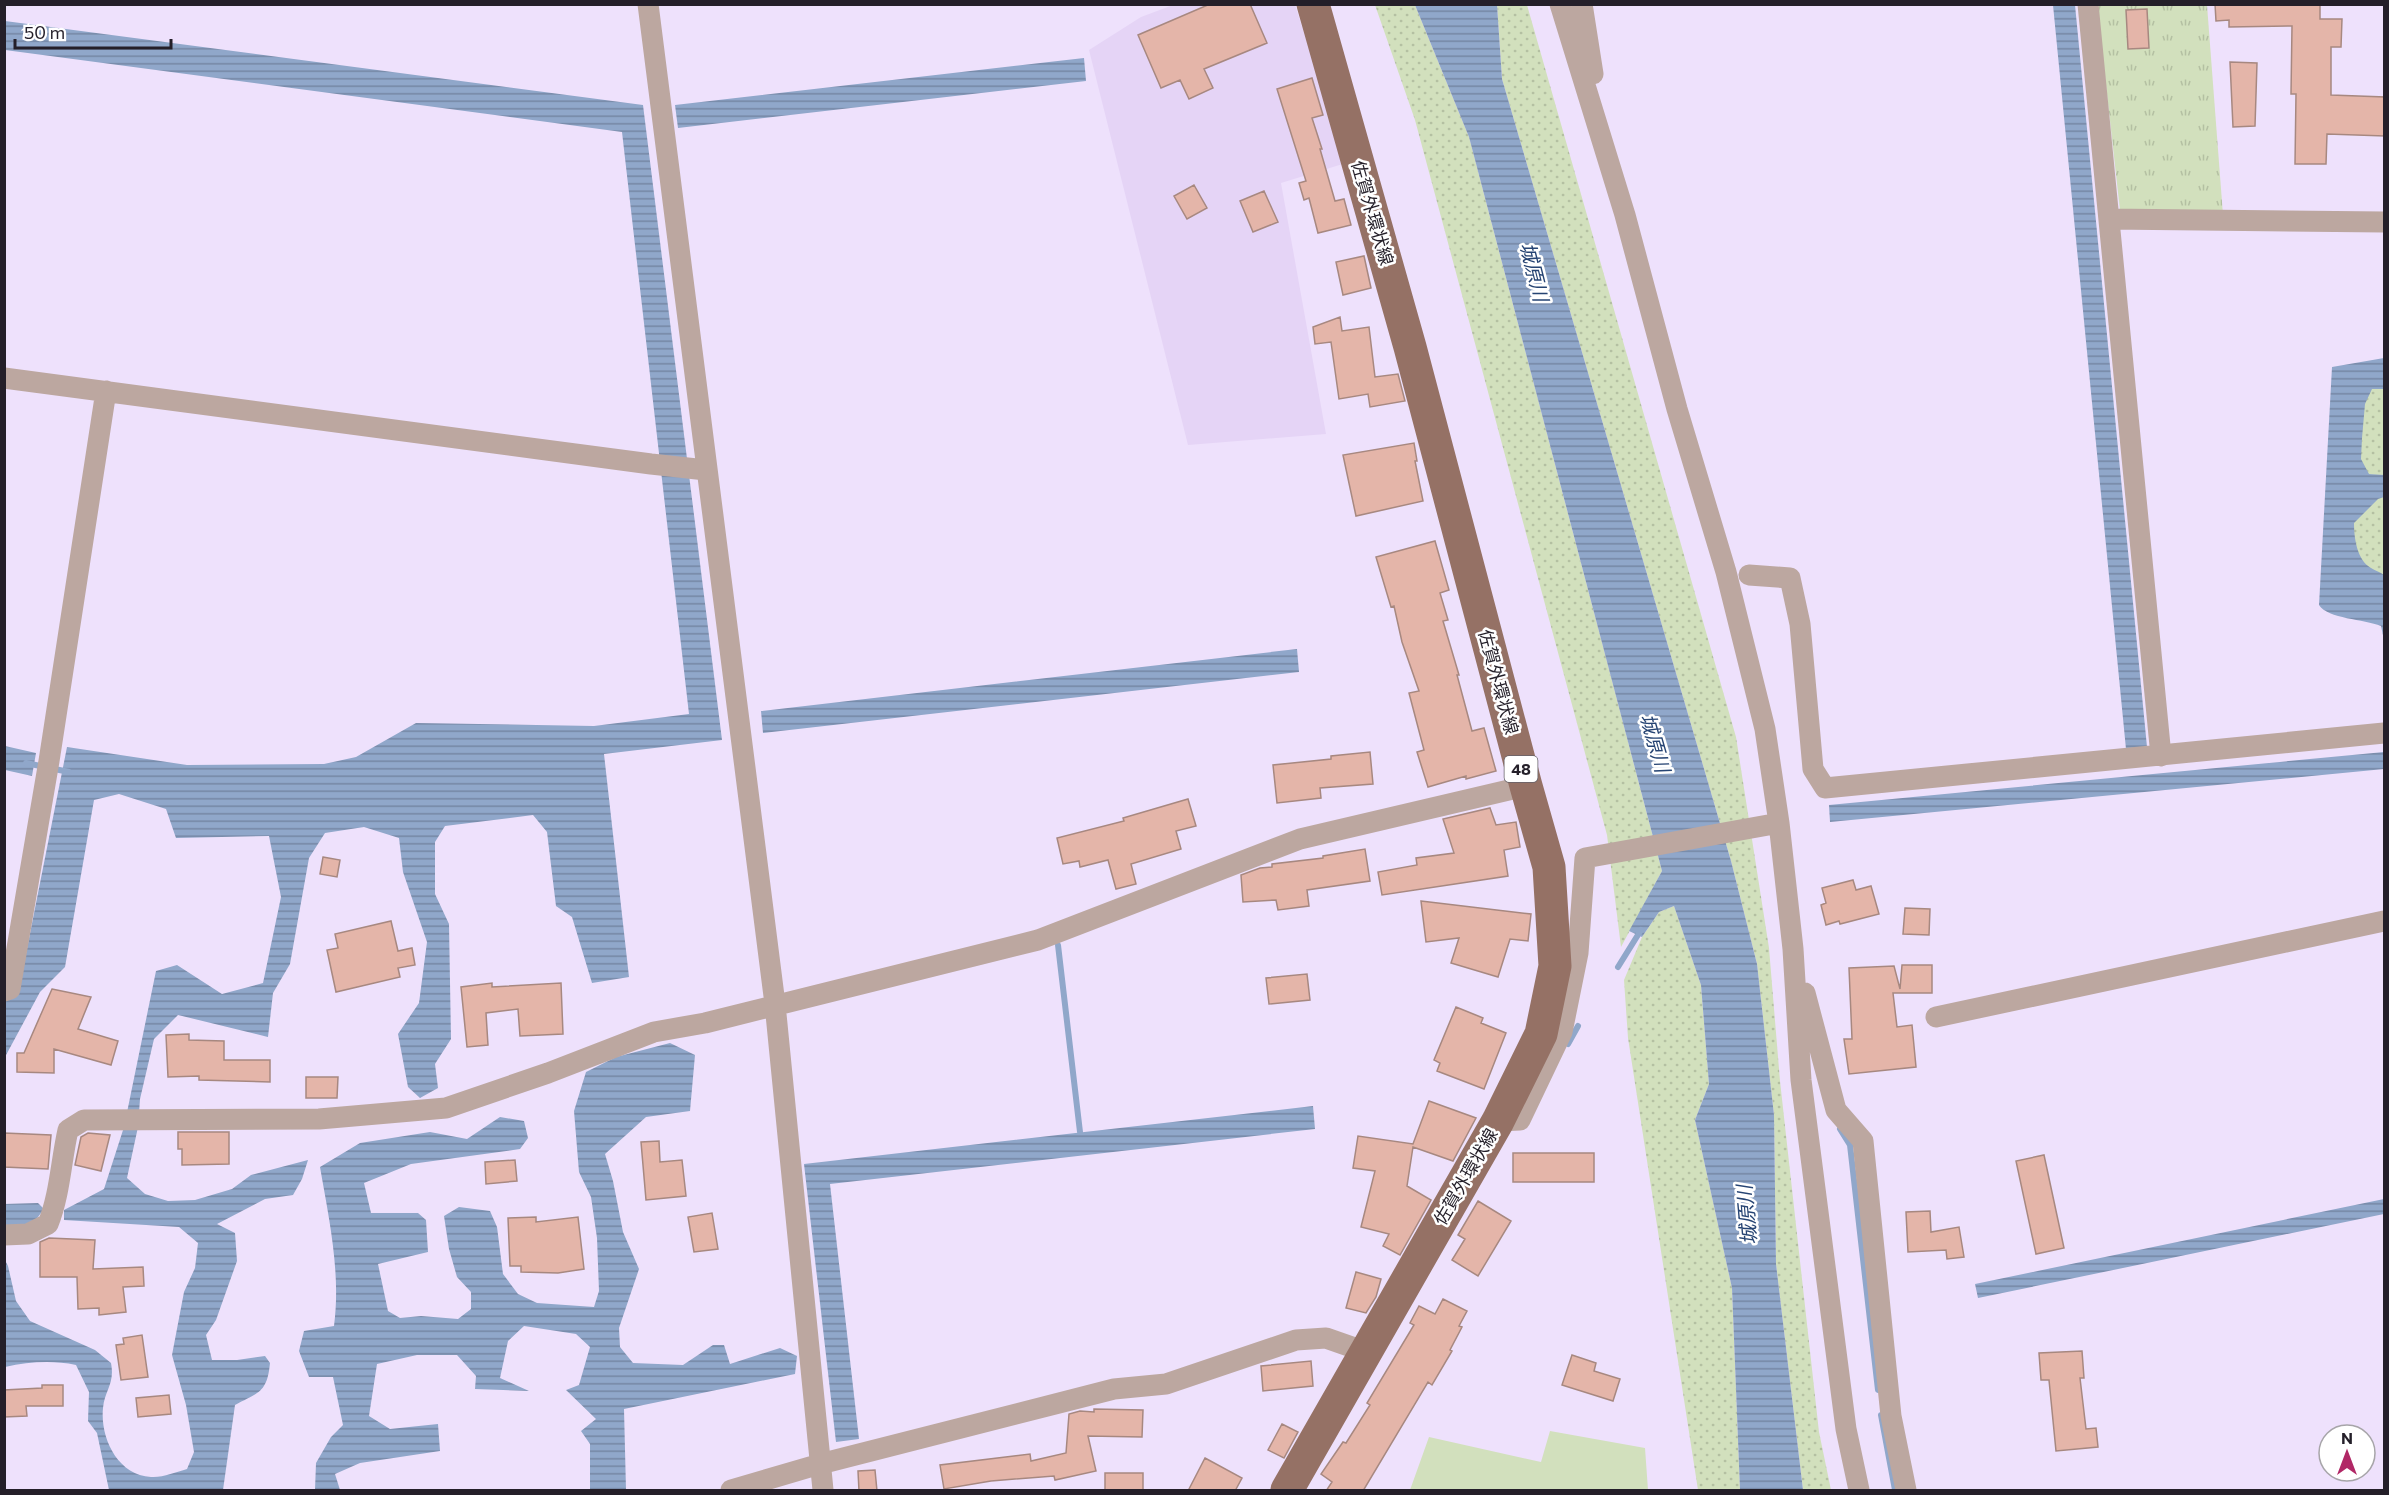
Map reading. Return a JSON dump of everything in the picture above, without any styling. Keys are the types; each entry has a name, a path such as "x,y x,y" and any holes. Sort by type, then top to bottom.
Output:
{"main road":[{"name":"佐賀外環状線","path":"1287,1491 1498,1121 1542,1034 1556,966 1549,867 1410,347 1313,4"}],"street":[{"path":"648,4 775,1004 823,1491"},
{"path":"1560,4 1625,215 1677,409 1726,572 1765,729 1779,823 1793,949 1801,1080 1846,1429 1859,1491"},
{"path":"1582,4 1593,72 1592,108"},
{"path":"2088,4 2161,756"},
{"path":"2109,219 2385,222"},
{"path":"4,378 706,470"},
{"path":"4,991 10,989 48,768 106,391"},
{"path":"1749,575 1790,578 1800,624 1813,769 1825,788 2385,733"},
{"path":"4,1235 28,1234 48,1224 55,1207 68,1130 84,1120 119,1118 146,1120 319,1119 446,1108 548,1073 654,1032 705,1023 1038,940 1300,839 1526,786"},
{"path":"1498,1121 1520,1120 1562,1032 1578,953 1585,858 1779,823"},
{"path":"1936,1017 2385,921"},
{"path":"1793,949 1836,1110 1863,1141 1891,1416 1906,1491"},
{"path":"731,1491 820,1464 1114,1389 1166,1384 1296,1340 1326,1338 1366,1352"}],"shaded area":[{"path":"1173,5 1295,5 1346,163 1281,183 1326,434 1188,445 1089,50 1141,17"}],"green space":[{"path":"1375,5 1415,5 1469,137 1662,871 1621,947 1607,835 1415,120"},
{"path":"1497,5 1527,5 1736,737 1769,948 1780,1081 1819,1432 1831,1490 1803,1490 1776,1264 1774,1115 1757,964 1731,861 1502,79"},
{"path":"2097,5 2207,5 2223,215 2120,210"},
{"path":"2384,377 2384,606 2331,594 2349,385"},
{"path":"1674,906 1701,985 1709,1084 1695,1120 1732,1288 1740,1490 1698,1490 1628,1038 1624,980 1642,937 1659,912"},
{"path":"1550,1431 1645,1448 1648,1490 1410,1490 1429,1437 1541,1462"}],"water":[{"name":"城原川","path":"1415,5 1497,5 1502,79 1731,861 1757,964 1774,1115 1776,1264 1803,1490 1740,1490 1732,1288 1695,1120 1709,1084 1701,985 1674,906 1659,912 1642,937 1629,931 1662,871 1469,137"},
{"path":"2053,5 2075,5 2147,747 2126,749"},
{"path":"5,21 643,105 722,740 604,754 629,977 592,983 572,917 556,906 547,832 533,815 445,826 435,842 435,894 449,924 451,1039 435,1064 438,1088 420,1098 408,1087 398,1034 419,1003 427,942 403,872 399,838 364,827 325,833 309,858 290,964 273,993 268,1037 178,1015 154,1039 140,1099 138,1127 127,1178 145,1194 168,1201 195,1200 232,1189 251,1175 308,1160 302,1179 293,1195 265,1199 217,1224 235,1233 237,1261 216,1320 206,1335 212,1360 237,1360 265,1356 270,1363 264,1386 235,1405 223,1490 109,1490 97,1433 88,1421 89,1392 76,1365 40,1362 5,1367 5,1260 16,1301 30,1321 95,1350 111,1363 112,1376 103,1408 104,1431 113,1453 120,1462 139,1475 151,1477 164,1476 187,1469 194,1452 186,1405 172,1355 184,1292 195,1268 198,1243 179,1227 64,1220 64,1210 104,1189 124,1127 156,971 177,965 222,994 263,983 281,897 269,836 176,838 166,809 119,794 94,800 65,967 40,992 5,1057 5,1000 18,994 67,747 187,765 324,764 356,757 416,723 594,726 689,714 622,132 5,50"},
{"path":"1084,58 1086,81 678,128 675,105"},
{"path":"2384,358 2384,389 2372,389 2365,404 2361,459 2369,474 2384,475 2384,497 2378,499 2354,523 2356,542 2362,560 2384,575 2384,640 2381,626 2338,616 2324,610 2319,605 2332,367"},
{"path":"1297,649 1299,672 763,733 761,711"},
{"path":"5,746 36,753 32,776 5,770"},
{"path":"2384,752 2384,769 1830,822 1829,805"},
{"path":"670,1043 695,1055 690,1111 646,1117 605,1154 623,1232 639,1269 619,1328 620,1347 633,1363 683,1365 713,1345 724,1345 730,1364 780,1348 797,1356 795,1374 624,1409 626,1490 590,1490 590,1444 581,1431 596,1419 566,1390 579,1385 590,1347 576,1334 524,1326 508,1341 500,1378 529,1391 475,1389 476,1376 457,1355 417,1355 377,1364 369,1416 390,1429 438,1424 440,1451 360,1463 335,1474 340,1490 315,1490 316,1463 331,1437 343,1425 333,1377 309,1377 299,1351 304,1331 334,1326 335,1266 320,1167 360,1143 430,1132 467,1139 500,1117 524,1121 528,1138 520,1149 411,1164 364,1183 371,1213 418,1213 426,1220 428,1252 378,1264 388,1311 400,1318 421,1316 458,1319 471,1309 471,1292 457,1277 449,1249 444,1216 459,1207 490,1211 497,1227 503,1274 518,1294 537,1303 594,1307 599,1291 597,1238 591,1197 579,1172 574,1111 586,1072 616,1057"},
{"path":"1313,1106 1315,1129 830,1184 859,1439 836,1442 804,1164"},
{"path":"2384,1199 2384,1214 1978,1298 1975,1284"},
{"path":"38,1203 44,1209 32,1225 5,1225 4,1204"}],"building":[{"path":"1210,4 1250,4 1267,43 1204,69 1213,88 1189,99 1180,80 1161,88 1138,35"},
{"path":"2215,4 2320,4 2320,19 2342,19 2341,47 2331,47 2331,95 2385,97 2385,136 2327,134 2326,164 2295,164 2296,94 2291,94 2292,26 2229,27 2229,20 2216,21"},
{"path":"2147,9 2149,48 2128,49 2126,10"},
{"path":"2230,62 2257,63 2255,126 2233,127"},
{"path":"1312,78 1323,115 1312,118 1322,149 1320,149 1335,201 1344,199 1351,225 1318,233 1309,198 1304,200 1299,183 1306,181 1277,89"},
{"path":"1194,185 1207,208 1187,219 1174,196"},
{"path":"1264,191 1278,222 1253,232 1240,201"},
{"path":"1364,256 1371,288 1343,295 1336,262"},
{"path":"1340,317 1342,331 1369,327 1375,377 1398,374 1405,401 1370,407 1368,394 1339,399 1331,342 1315,344 1313,327"},
{"path":"1414,443 1423,501 1356,516 1343,455"},
{"path":"1435,541 1449,590 1440,593 1448,620 1443,621 1459,675 1457,675 1472,731 1484,728 1496,771 1466,779 1466,776 1428,787 1417,752 1424,750 1409,693 1419,691 1402,642 1394,606 1391,607 1376,557"},
{"path":"1370,752 1373,784 1320,788 1321,798 1277,803 1273,765"},
{"path":"1188,799 1196,826 1176,831 1181,849 1131,864 1136,884 1116,889 1108,860 1080,867 1079,861 1063,864 1057,838 1124,821 1123,818"},
{"path":"1490,808 1496,825 1516,822 1520,847 1504,850 1508,876 1382,895 1378,872 1417,865 1416,858 1454,853 1443,819"},
{"path":"1365,849 1370,881 1307,890 1309,906 1278,910 1276,900 1243,902 1241,875 1260,868 1272,867 1272,864 1323,858 1323,856"},
{"path":"323,857 340,860 337,877 320,874"},
{"path":"1853,880 1856,890 1871,886 1879,914 1840,924 1839,921 1826,925 1821,905 1826,903 1822,888"},
{"path":"1421,901 1531,914 1528,941 1510,939 1498,977 1451,963 1459,938 1426,942"},
{"path":"1905,908 1930,909 1929,935 1903,934"},
{"path":"391,921 398,951 412,948 415,965 398,968 400,977 336,992 327,950 338,948 335,934"},
{"path":"1902,965 1932,965 1932,993 1893,993 1897,1027 1912,1025 1916,1067 1849,1074 1844,1039 1852,1039 1849,968 1894,966 1900,989"},
{"path":"1307,974 1310,1000 1269,1004 1266,978"},
{"path":"492,983 492,987 561,983 563,1034 520,1036 518,1009 486,1013 488,1045 467,1047 461,987"},
{"path":"52,989 91,997 78,1029 118,1041 111,1065 54,1049 54,1073 17,1072 17,1053 24,1053"},
{"path":"1456,1007 1483,1018 1481,1023 1506,1033 1484,1089 1437,1071 1440,1063 1434,1060"},
{"path":"189,1034 189,1040 224,1041 224,1060 270,1060 270,1082 199,1080 199,1076 168,1077 166,1035"},
{"path":"306,1077 338,1077 337,1098 306,1098"},
{"path":"1429,1101 1476,1118 1453,1161 1413,1147 1407,1186 1431,1200 1400,1255 1383,1246 1389,1234 1361,1227 1375,1171 1353,1168 1358,1136 1413,1144"},
{"path":"178,1132 229,1132 229,1164 182,1165 182,1149 178,1149"},
{"path":"4,1133 51,1135 48,1169 4,1167"},
{"path":"88,1133 110,1135 101,1171 75,1165 81,1137"},
{"path":"659,1141 660,1162 682,1160 686,1196 646,1200 641,1142"},
{"path":"1513,1153 1594,1153 1594,1182 1513,1182"},
{"path":"2044,1155 2064,1248 2036,1254 2016,1161"},
{"path":"515,1160 517,1181 486,1184 485,1162"},
{"path":"1478,1201 1511,1221 1478,1276 1452,1260 1465,1239 1458,1235"},
{"path":"1930,1211 1931,1232 1959,1227 1964,1257 1947,1259 1946,1250 1908,1252 1906,1212"},
{"path":"712,1213 718,1249 694,1252 688,1217"},
{"path":"536,1217 536,1222 578,1217 584,1269 558,1273 521,1272 521,1266 510,1266 508,1218"},
{"path":"49,1238 95,1240 93,1269 143,1267 144,1286 123,1287 126,1312 99,1315 99,1308 78,1309 77,1277 40,1277 40,1242"},
{"path":"1356,1272 1381,1279 1376,1297 1366,1313 1346,1308"},
{"path":"1443,1299 1467,1311 1459,1326 1462,1327 1450,1350 1452,1351 1432,1385 1428,1382 1363,1491 1326,1491 1332,1482 1321,1474 1343,1442 1346,1443 1370,1405 1367,1403 1414,1325 1410,1323 1419,1306 1435,1314"},
{"path":"142,1335 148,1377 121,1380 116,1345 124,1344 123,1338"},
{"path":"2082,1351 2084,1378 2080,1378 2086,1429 2096,1428 2098,1447 2056,1451 2049,1380 2041,1380 2039,1353"},
{"path":"1572,1355 1596,1363 1594,1371 1620,1379 1613,1401 1562,1385"},
{"path":"1311,1361 1313,1386 1263,1391 1261,1366"},
{"path":"42,1385 63,1385 63,1406 26,1406 27,1416 4,1417 4,1390 42,1388"},
{"path":"169,1395 171,1414 138,1417 136,1398"},
{"path":"1094,1409 1143,1410 1142,1437 1088,1436 1096,1471 1055,1480 1054,1476 991,1481 944,1489 940,1465 1030,1454 1031,1461 1066,1453 1069,1414 1080,1411 1094,1412"},
{"path":"1282,1424 1298,1432 1284,1458 1268,1450"},
{"path":"1205,1458 1242,1478 1235,1491 1188,1491"},
{"path":"875,1470 877,1491 859,1491 858,1471"},
{"path":"1105,1473 1143,1473 1143,1491 1105,1491"}],"waterway":[{"path":"26,763 69,772"},
{"path":"1618,967 1641,930"},
{"path":"1058,945 1080,1132"},
{"path":"1568,1044 1578,1026"},
{"path":"1840,1129 1850,1145 1878,1390"},
{"path":"1881,1415 1895,1490"}]}
